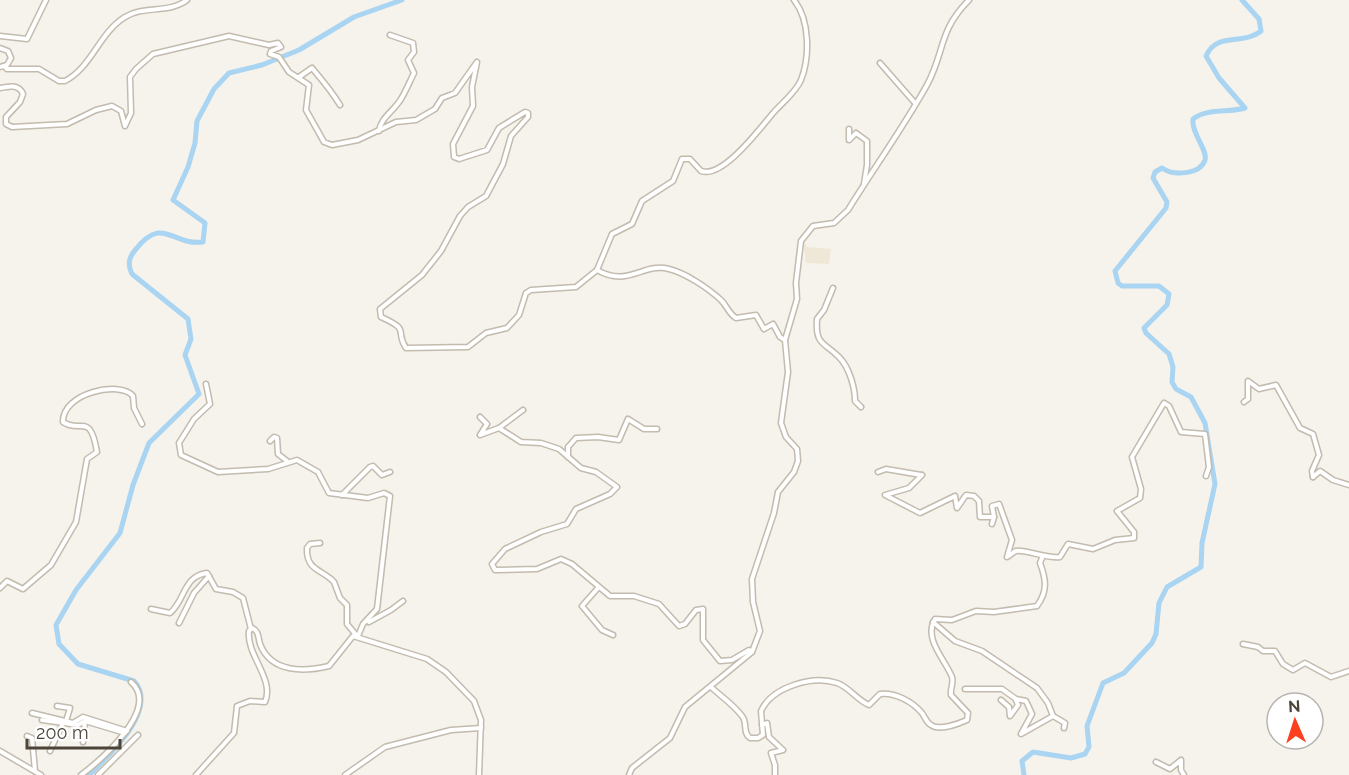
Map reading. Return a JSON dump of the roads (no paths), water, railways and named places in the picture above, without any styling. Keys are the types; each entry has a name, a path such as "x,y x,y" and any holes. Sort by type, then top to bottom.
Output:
{"street":[{"path":"0,36 27,39 46,0"},
{"path":"2,67 43,70 59,81 65,81 82,68 102,37 123,18 140,10 175,6 187,0"},
{"path":"0,88 13,86 19,88 23,94 20,102 6,117 6,124 12,127 67,124 96,110 112,106 121,111 126,126 131,113 130,77 156,52 229,36 269,45 280,43 281,47 270,52 271,55 279,57 283,65 309,85 306,110 326,144 349,142 379,132 396,122 416,120 435,109 442,98 455,93 476,62 478,64 472,87 473,106 453,144 454,158 459,159 487,150 499,128 525,112 528,115 511,136 503,164 486,196 460,216 441,251 422,275 380,309 381,317 399,326 406,348 468,347 486,333 507,328 519,315 526,293 531,290 576,287 597,270 612,234 629,227 642,201 673,181 682,159 690,159 701,171 712,171 746,146 798,85 809,42 800,8 795,0"},
{"path":"629,775 632,768 670,738 685,707 712,688 752,652 760,631 753,602 752,579 774,513 778,492 794,472 798,461 797,449 786,437 781,423 788,372 785,340 797,299 796,283 801,241 813,226 834,223 842,218 863,189 928,84 946,30 967,1"},
{"path":"379,132 381,122 403,97 414,73 408,60 414,52 413,43 390,34"},
{"path":"0,48 10,55 10,62 2,67"},
{"path":"880,63 915,103"},
{"path":"299,77 312,68 324,79 340,105"},
{"path":"849,129 848,138 856,134 867,141 863,189"},
{"path":"597,270 616,278 657,268 675,270 721,300 732,316 741,318 756,315 760,326 768,329 774,324 780,337 785,340"},
{"path":"833,288 824,310 817,319 818,338 823,346 840,358 855,388 855,401 861,407"},
{"path":"1244,402 1248,399 1248,381 1259,389 1276,385 1300,428 1313,434 1319,458 1312,471 1313,477 1320,471 1333,480 1349,485"},
{"path":"206,384 210,404 194,419 182,437 179,443 181,455 218,472 268,469 297,459 315,469 326,491 368,498 384,493 391,499 377,609 363,624 358,636"},
{"path":"0,588 7,581 23,589 32,584 51,565 76,522 87,459 97,452 92,433 87,427 63,422 63,415 70,405 84,393 124,391 133,396 134,408 142,424"},
{"path":"992,524 993,506 999,504 1012,540 1006,556 1019,551 1036,554 1042,558 1060,557 1068,544 1092,549 1115,540 1135,537 1133,530 1126,525 1117,511 1140,498 1141,489 1132,457 1164,403 1169,406 1181,432 1205,434 1209,467 1206,476"},
{"path":"480,417 487,424 480,435 499,428 524,410"},
{"path":"568,458 568,447 576,438 598,437 619,440 628,419 644,429 657,429"},
{"path":"499,428 521,442 541,443 559,449 581,468 596,471 617,489 576,509 567,524 541,532 505,549 492,564 498,572 537,569 561,559 572,564 610,596 634,596 659,604 679,626 685,624 696,610 703,609 703,640 720,661 732,660 749,650 752,652"},
{"path":"270,441 274,437 278,438 278,454 288,461"},
{"path":"342,495 367,469 373,466 382,475 390,472"},
{"path":"878,472 886,469 922,475 909,488 885,495 915,512 928,511 955,496 957,508 966,495 974,496 979,501 981,517 994,517"},
{"path":"320,543 310,544 307,548 310,565 314,571 334,582 340,598 346,605 347,624 358,636 368,642 412,653 441,668 478,705 481,728 479,775"},
{"path":"932,622 935,619 956,620 981,610 994,612 1037,606 1046,592 1046,574 1041,567 1042,558"},
{"path":"151,609 170,613 184,589 196,576 207,573 216,589 236,593 243,598 251,628 249,646 262,675 267,697 265,702 250,701 237,706 234,733 196,775"},
{"path":"179,623 194,593 206,577 210,576"},
{"path":"598,588 582,606 602,630 613,635"},
{"path":"363,624 391,610 403,601"},
{"path":"712,688 741,715 745,721 747,736 753,739 761,737 765,732 761,711 775,694 783,688 812,682 836,683 858,700 869,705 880,694 892,693 922,712 931,725 938,728 967,720 968,713 951,695 953,679 933,644 932,622"},
{"path":"932,622 955,640 982,651 1036,688 1048,703 1053,716 1065,723 1064,728"},
{"path":"251,628 256,630 263,650 272,660 285,668 305,670 329,666 349,638 358,636"},
{"path":"1243,644 1252,648 1258,647 1263,651 1275,651 1283,664 1293,670 1305,663 1331,677 1349,671"},
{"path":"81,775 126,732 140,704 136,686 131,682"},
{"path":"965,689 1002,689 1016,699 1026,701 1032,710 1022,734 1053,716"},
{"path":"1001,700 1009,707 1010,716 1018,705 1016,699"},
{"path":"50,751 70,708 57,706"},
{"path":"32,713 64,723 76,723 83,717 126,732"},
{"path":"42,720 78,725 85,721 126,732"},
{"path":"82,742 85,721"},
{"path":"762,725 766,723 769,737 783,750 771,753 775,775"},
{"path":"345,775 385,747 451,730 481,728"},
{"path":"98,775 138,735"},
{"path":"27,736 33,738 35,771"},
{"path":"0,751 41,775"},
{"path":"1156,762 1170,769 1181,760 1180,770 1184,775"}],"waterway":[{"path":"89,775 128,732 136,719 140,705 140,693 134,681 78,664 59,644 56,625 76,590 120,533 133,485 149,443 199,394 185,355 191,339 188,319 132,274 130,258 145,239 154,234 168,234 183,240 203,242 205,223 173,200 188,167 195,143 197,121 214,89 229,73 262,65 299,50 354,17 402,0"},
{"path":"1024,775 1022,761 1033,752 1071,758 1085,754 1089,747 1087,726 1103,683 1124,673 1152,643 1156,634 1159,603 1167,587 1201,567 1202,543 1215,484 1205,423 1191,397 1176,389 1172,382 1173,367 1169,354 1146,333 1144,328 1167,305 1169,294 1159,286 1122,286 1118,283 1115,271 1166,208 1167,202 1153,178 1155,172 1162,168 1167,171 1186,173 1198,169 1205,160 1204,151 1194,130 1193,119 1205,113 1245,108 1219,78 1206,56 1211,48 1223,41 1246,38 1261,31 1259,19 1242,0"}]}
